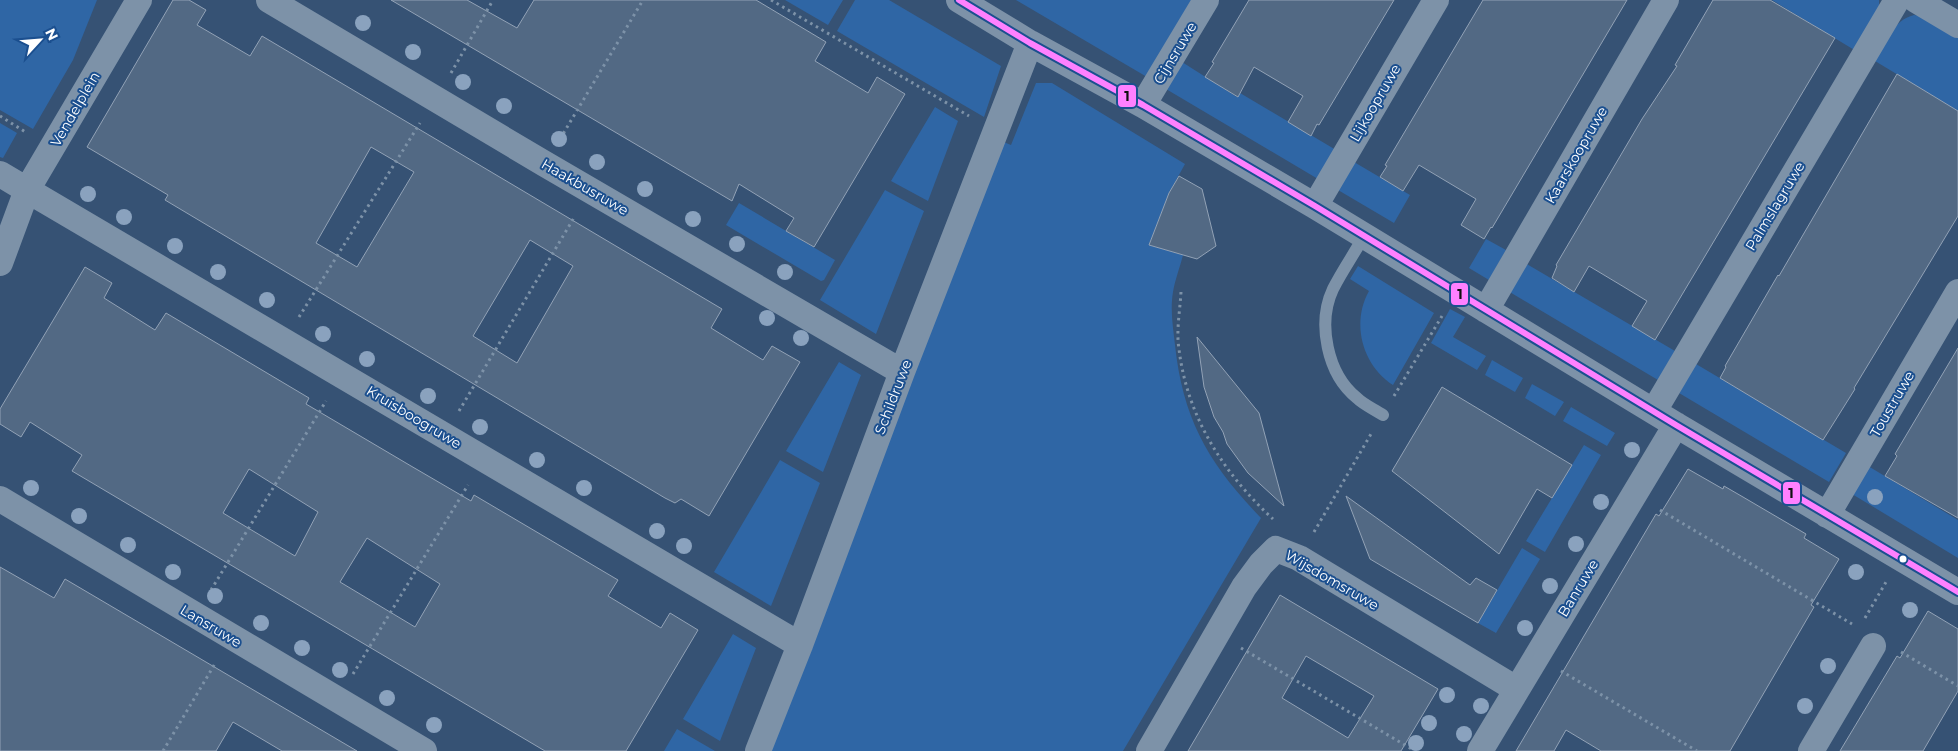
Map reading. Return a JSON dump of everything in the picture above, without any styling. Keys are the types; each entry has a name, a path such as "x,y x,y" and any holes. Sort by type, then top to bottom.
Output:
{"street":[{"name":"Vendelplein","path":"0,263 28,190 139,0"},
{"name":"Haakbusruwe","path":"269,0 544,164 902,372"},
{"path":"959,0 1030,43 1143,105 1314,206 1676,425 1958,592"},
{"name":"Cijnsruwe","path":"1143,105 1206,0"},
{"name":"Lijkoopruwe","path":"1314,206 1436,0"},
{"name":"Kaarskoopruwe","path":"1486,310 1666,0"},
{"name":"Palmslagruwe","path":"1654,411 1897,0"},
{"path":"1916,0 1958,25"},
{"name":"Schildruwe","path":"758,751 1030,43"},
{"path":"0,174 28,190"},
{"name":"Kruisboogruwe","path":"28,190 800,645"},
{"name":"Toustruwe","path":"1827,515 1958,292"},
{"name":"Banruwe","path":"1480,751 1676,425"},
{"name":"Lansruwe","path":"0,499 424,751"},
{"name":"Wijsdomsruwe","path":"1149,751 1250,580 1261,564 1276,549 1299,558 1516,689"},
{"path":"1811,751 1875,641"}],"lane":[{"path":"1364,236 1333,290 1326,312 1326,336 1331,359 1340,379 1356,398 1383,415"}],"path":[{"path":"284,341 436,99 493,0"},
{"path":"544,164 643,0"},
{"path":"771,0 996,132"},
{"path":"444,435 590,190"},
{"path":"1181,292 1178,348 1184,380 1195,410 1206,436 1222,463 1250,498 1276,522 1276,549"},
{"path":"195,616 342,375"},
{"path":"337,700 484,459"},
{"path":"1633,495 1875,641 1958,686"},
{"path":"1864,620 1900,558"},
{"path":"1217,634 1415,751"},
{"path":"163,751 231,637"},
{"path":"1537,656 1697,751"}],"shaded area":[{"path":"0,0 97,0 73,60 33,129 0,110"},
{"path":"785,0 843,0 828,25"},
{"path":"855,0 889,0 1001,66 984,117 837,31"},
{"path":"1016,0 1193,0 1147,77"},
{"path":"1772,0 1879,0 1879,8 1856,51"},
{"path":"1914,15 1926,17 1958,37 1958,111 1875,61 1895,27 1900,22"},
{"path":"1182,62 1237,97 1240,93 1336,150 1318,179 1166,89"},
{"path":"1036,83 1052,83 1185,164 1169,193 1149,245 1183,255 1174,287 1172,312 1179,372 1185,396 1192,418 1213,459 1227,479 1261,518 1123,751 767,751 1001,141 1011,145"},
{"path":"935,107 958,121 928,201 891,181"},
{"path":"0,123 17,133 3,158 0,157"},
{"path":"1354,162 1410,195 1394,223 1338,190"},
{"path":"885,190 924,211 876,334 820,300"},
{"path":"739,203 835,260 824,280 821,281 726,225"},
{"path":"1486,239 1506,250 1489,280 1469,268"},
{"path":"1525,263 1675,351 1658,380 1508,291"},
{"path":"1358,266 1434,313 1393,385 1382,377 1374,366 1367,355 1363,342 1361,316 1369,291 1350,279"},
{"path":"1450,309 1465,317 1453,337 1486,356 1477,370 1431,343"},
{"path":"1492,360 1523,378 1515,392 1485,375"},
{"path":"839,362 861,375 823,472 786,451"},
{"path":"1696,364 1846,453 1829,482 1679,393"},
{"path":"1532,384 1564,402 1555,416 1525,398"},
{"path":"1571,407 1615,433 1607,446 1563,421"},
{"path":"1584,445 1601,455 1545,552 1526,541"},
{"path":"780,460 820,483 771,606 714,572"},
{"path":"1868,466 1958,520 1958,558 1852,494"},
{"path":"1522,548 1540,559 1496,633 1478,623"},
{"path":"733,634 756,648 720,741 683,719"},
{"path":"677,729 715,751 664,751"}],"building":[{"path":"173,0 189,0 206,10 197,25 250,56 262,36 722,309 711,328 763,360 772,346 800,362 709,516 681,499 675,503 665,498 165,200 168,195 87,147","holes":["371,147 414,172 357,267 316,243","530,240 573,266 517,363 473,336"]},
{"path":"391,0 467,0 517,28 534,0 756,0 826,42 815,61 868,93 877,77 905,94 814,247 786,231 794,218 739,184 732,201"},
{"path":"1249,0 1394,0 1311,136 1288,122 1303,96 1254,67 1238,97 1205,77"},
{"path":"1483,0 1627,0 1484,239 1461,225 1476,199 1419,165 1403,191 1380,177 1387,166 1385,165"},
{"path":"1713,0 1770,0 1835,38 1655,340 1632,326 1647,301 1624,287 1589,266 1574,292 1552,278 1556,265 1642,119 1677,66 1675,65"},
{"path":"1897,74 1958,111 1958,216 1823,440 1720,378 1725,366"},
{"path":"1179,176 1202,189 1216,246 1197,259 1149,245 1169,193"},
{"path":"85,267 112,283 104,298 155,330 166,313 309,398 306,404 471,501 474,495 618,580 608,596 661,628 670,613 698,630 626,751 545,751 72,471 82,455 30,422 21,437 0,424 0,409","holes":["249,469 318,512 295,556 223,513","367,538 440,584 415,627 340,582"]},
{"path":"1197,337 1259,413 1284,506 1248,473 1227,444 1223,432 1214,417 1204,387"},
{"path":"1958,348 1958,518 1885,476 1897,456 1895,454"},
{"path":"1442,387 1572,465 1552,498 1537,489 1499,554 1392,471"},
{"path":"1688,469 1723,489 1724,486 1806,534 1804,538 1839,559 1811,605 1814,607 1730,751 1601,751 1566,730 1554,751 1516,751 1656,514 1659,516"},
{"path":"1346,496 1470,585 1476,578 1497,590 1478,623 1370,559"},
{"path":"0,567 54,598 65,579 357,751 282,751 233,722 216,751 0,751"},
{"path":"1280,595 1438,689 1401,751 1188,751","holes":["1306,656 1374,696 1348,738 1282,698"]},
{"path":"1928,611 1958,629 1958,691 1923,751 1840,751 1897,656 1900,658"}],"transit line":[{"name":"1","path":"959,0 1030,43 1143,105 1315,206 1676,425 1958,592"}]}
